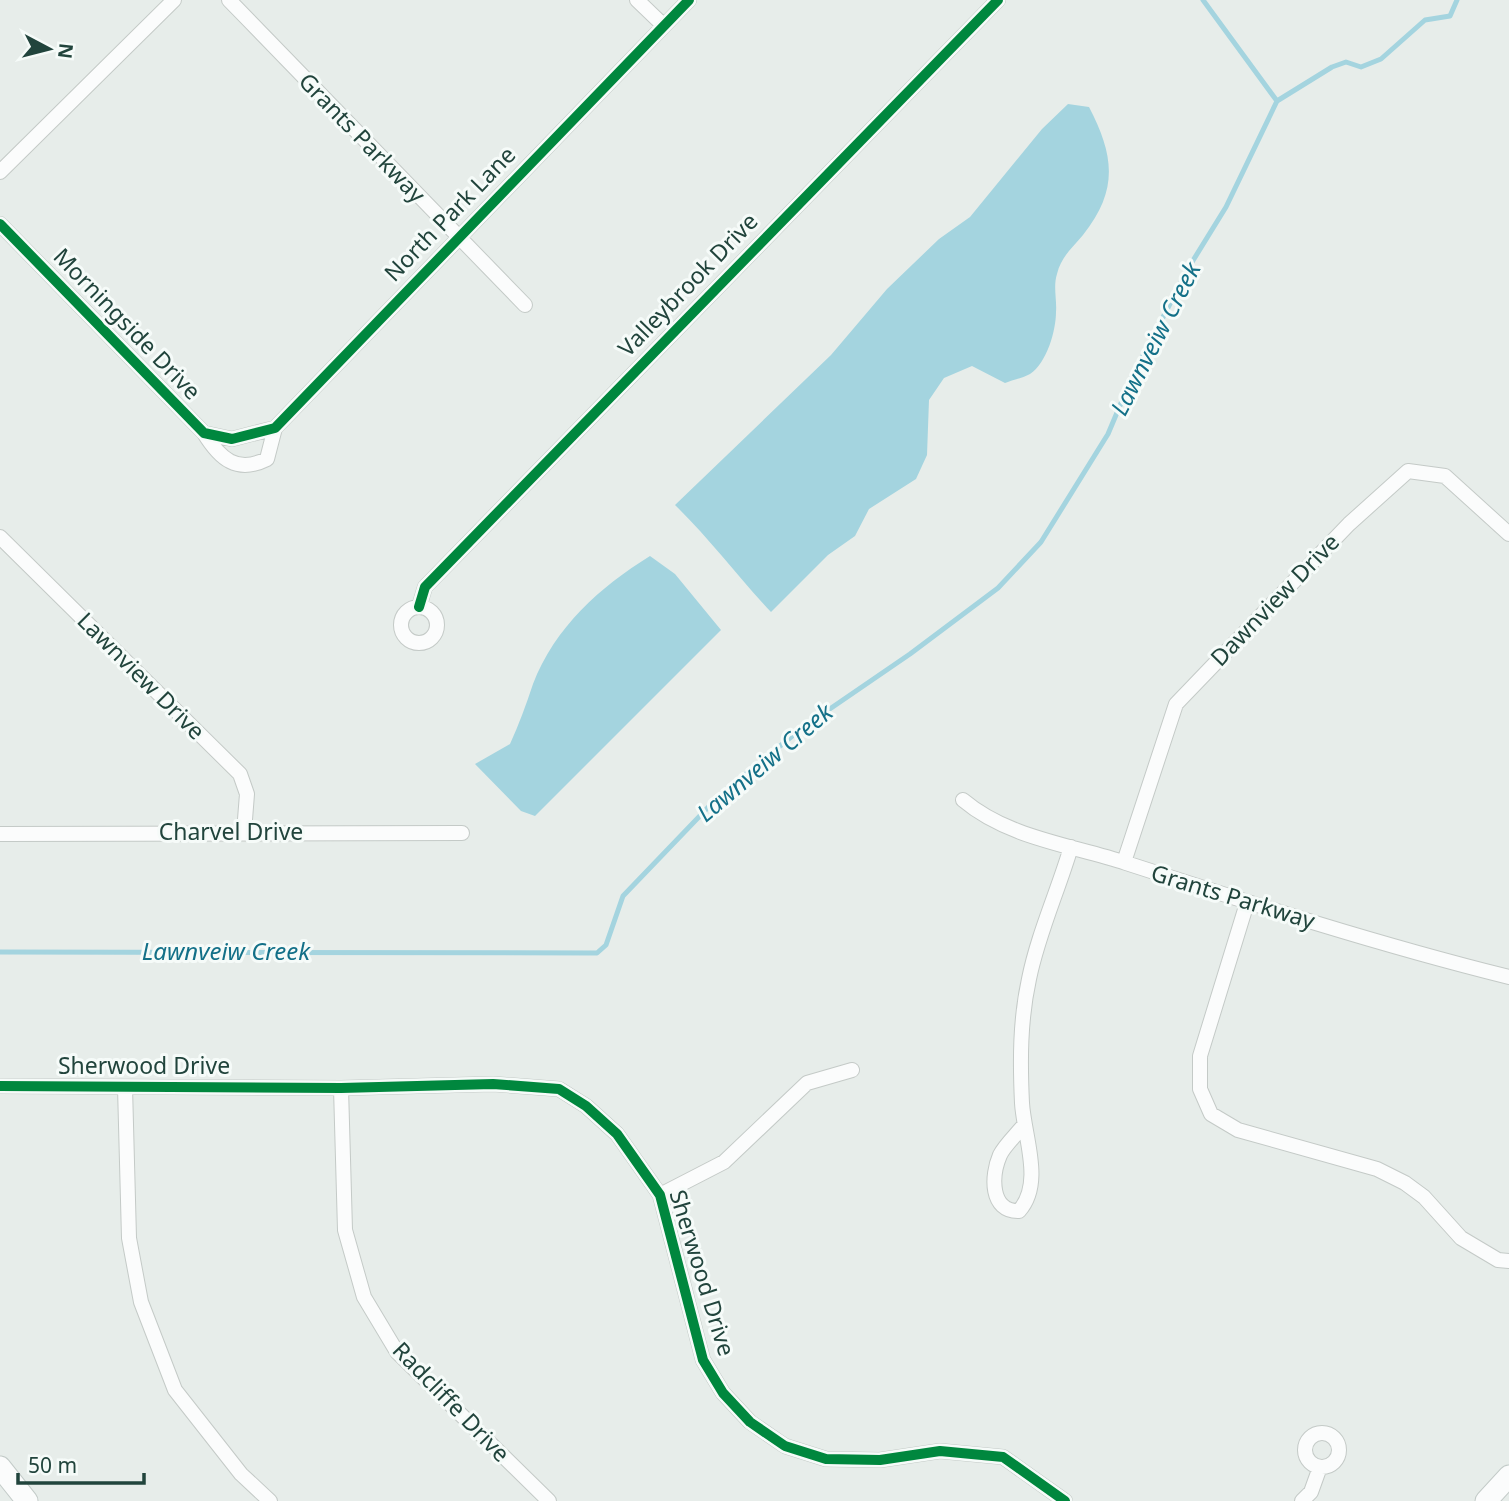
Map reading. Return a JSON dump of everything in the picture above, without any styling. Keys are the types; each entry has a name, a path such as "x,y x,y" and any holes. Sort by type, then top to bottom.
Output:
{"main road":[{"path":"0,1467 27,1501"},
{"path":"1486,1501 1509,1476"}],"street":[{"path":"0,172 174,0"},
{"name":"Grants Parkway","path":"229,0 525,305"},
{"path":"637,0 663,25"},
{"name":"North Park Lane","path":"204,433 221,457 242,466 267,459 275,428 689,0"},
{"name":"Valleybrook Drive","path":"419,607 425,587 998,0"},
{"name":"Morningside Drive","path":"0,224 204,433 232,439 275,428"},
{"name":"Dawnview Drive","path":"1124,862 1176,704 1349,524 1391,485 1408,471 1429,471 1445,476 1462,488 1509,534"},
{"name":"Lawnview Drive","path":"0,537 240,774 247,794 244,832"},
{"name":"Grants Parkway","path":"963,800 1002,824 1247,904 1509,977"},
{"name":"Charvel Drive","path":"0,834 462,833"},
{"path":"1024,1125 1000,1154 995,1180 996,1196 1001,1207 1009,1211 1019,1211 1027,1202 1032,1184 1024,1125 1021,1052 1029,976 1072,847"},
{"path":"1247,904 1199,1056 1200,1089 1211,1114 1238,1130 1377,1169 1405,1183 1424,1197 1461,1238 1498,1260 1509,1261"},
{"path":"660,1195 724,1162 807,1083 852,1070"},
{"name":"Sherwood Drive","path":"0,1086 341,1088 493,1084 559,1089 586,1106 617,1134 660,1195 703,1360 723,1393 750,1422 785,1446 826,1459 880,1460 940,1451 1003,1457 1065,1501"},
{"path":"125,1087 129,1238 141,1302 175,1390 241,1474 270,1501"},
{"name":"Radcliffe Drive","path":"341,1088 345,1230 364,1297 397,1352 549,1501"},
{"path":"1302,1501 1311,1492 1320,1467"}],"water":[{"path":"1068,104 1089,107 1104,141 1109,172 1103,203 1095,219 1067,253 1059,268 1055,283 1054,328 1041,362 1030,374 1005,383 972,366 944,378 929,400 927,455 916,479 869,509 855,536 828,555 771,612 675,505 831,355 887,289 939,239 970,217 1042,129"},
{"path":"650,556 675,574 721,630 535,816 521,811 475,764 510,744 542,663 581,610 614,581"}],"waterway":[{"path":"1203,0 1277,101"},
{"path":"1277,101 1332,67 1346,62 1361,67 1381,59 1425,20 1450,16 1457,0"},
{"name":"Lawnveiw Creek","path":"0,952 597,953 606,945 623,896 718,797 802,728 910,654 998,588 1041,542 1108,434 1132,377 1189,267 1226,207 1277,101"}],"cycle path":[{"path":"0,224 204,433 232,439 275,428 689,0"},
{"path":"419,607 425,587 998,0"},
{"path":"0,1086 341,1088 493,1084 559,1089 586,1106 617,1134 660,1195 703,1360 723,1393 750,1422 785,1446 826,1459 880,1460 940,1451 1003,1457 1065,1501"}]}
